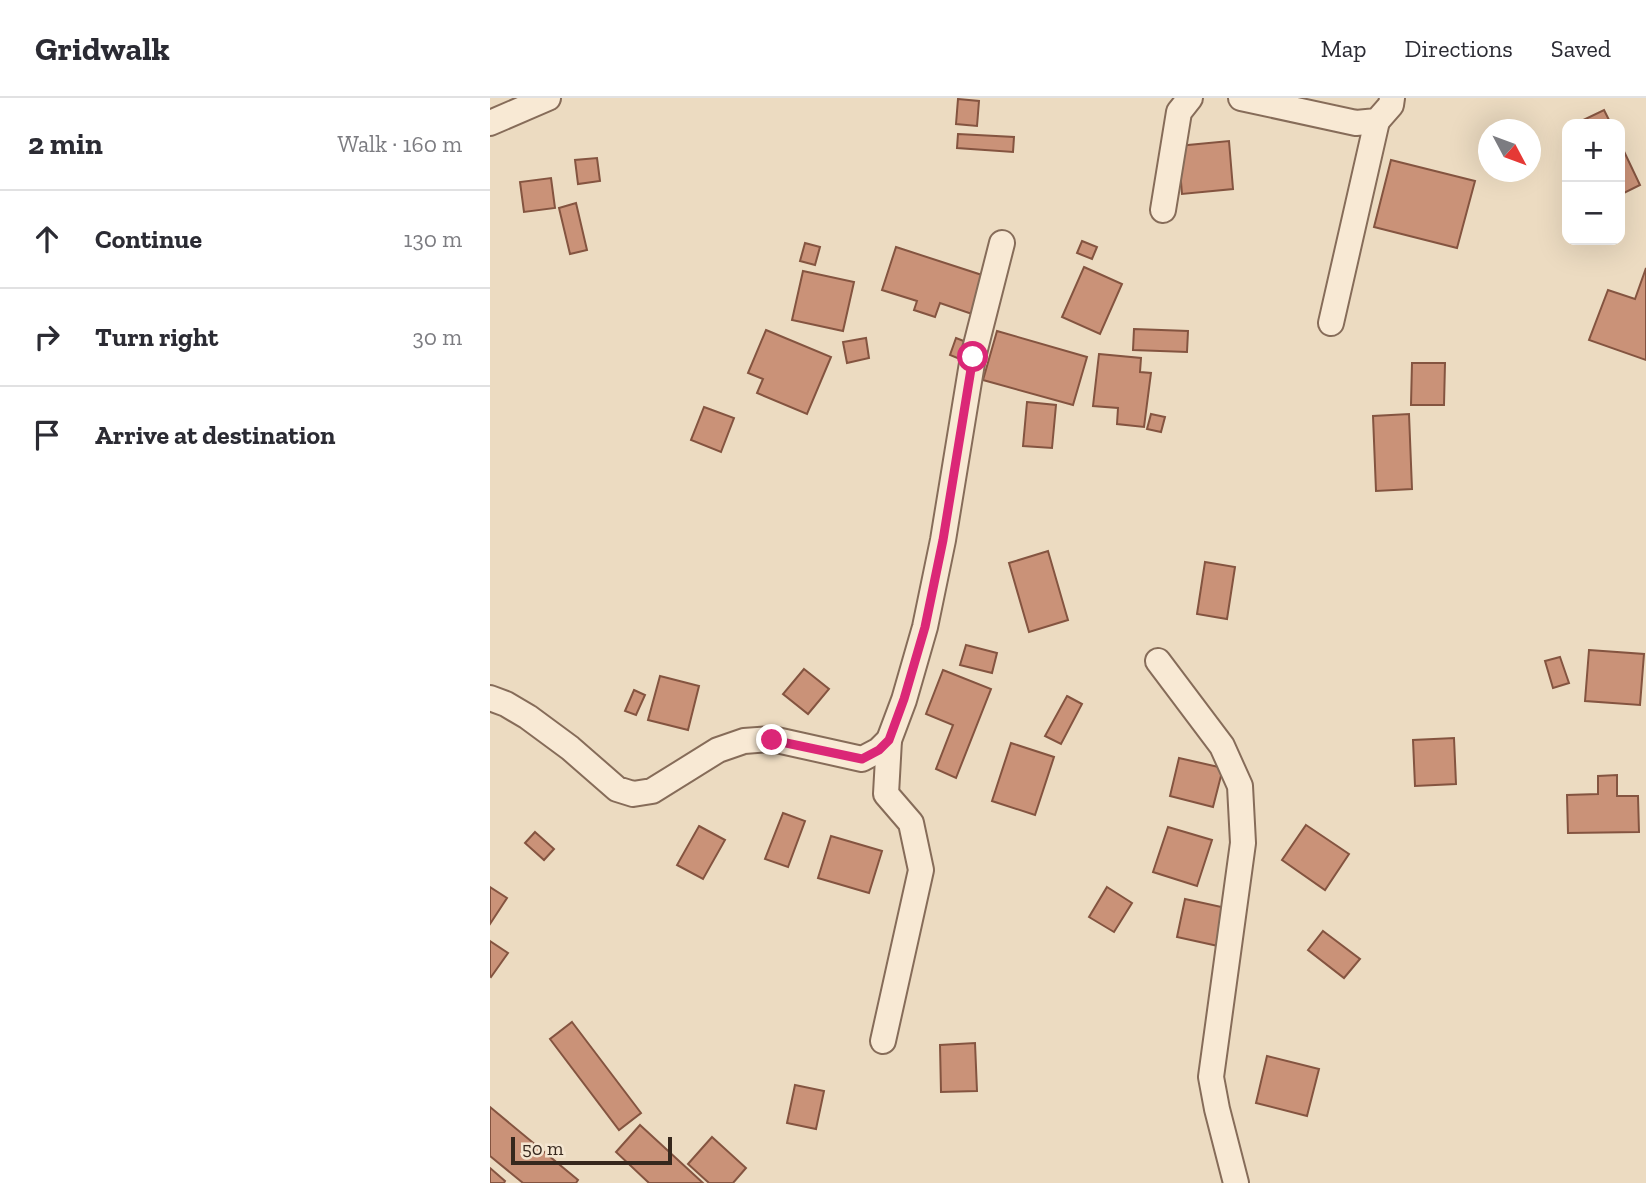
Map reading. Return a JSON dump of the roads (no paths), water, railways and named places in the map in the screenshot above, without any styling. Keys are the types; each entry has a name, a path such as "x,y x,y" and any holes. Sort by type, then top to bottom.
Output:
{"street":[{"path":"490,123 548,98"},
{"path":"1163,209 1179,112 1190,98"},
{"path":"1241,98 1356,123 1377,121"},
{"path":"1331,323 1377,121 1391,105 1392,98"},
{"path":"883,1041 920,870 911,823 886,794 889,740 925,627 943,540 973,357 1002,243"},
{"path":"1158,661 1222,746 1240,786 1243,843 1212,1077 1217,1109 1236,1183"},
{"path":"490,698 528,717 617,789 633,794 652,791 718,750 744,741 772,740 862,759 879,750 889,740"}]}
